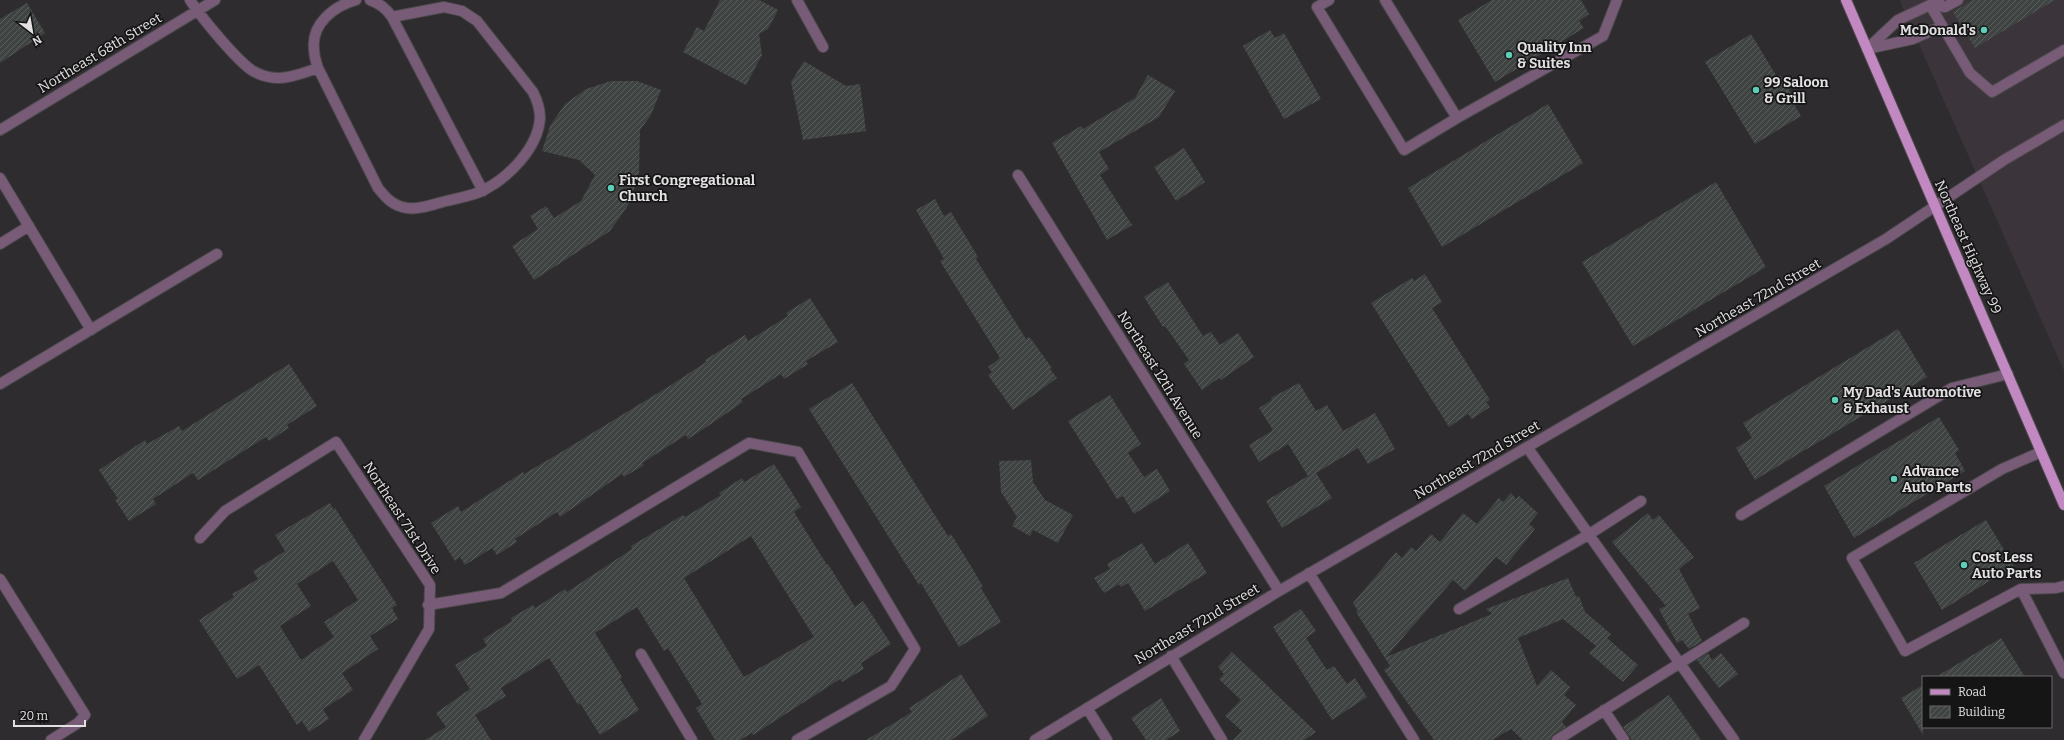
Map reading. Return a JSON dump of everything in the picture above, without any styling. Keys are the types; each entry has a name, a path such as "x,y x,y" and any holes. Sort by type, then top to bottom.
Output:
{"main road":[{"name":"Northeast Highway 99","path":"1846,0 2064,505"}],"street":[{"path":"190,0 197,11 242,62 253,71 266,76 280,78 318,68"},
{"name":"Northeast 68th Street","path":"0,130 215,0"},
{"path":"356,0 335,8 323,19 316,33 313,48 318,68 378,188 386,198 396,205 408,208 420,207 483,191 511,171 522,158 537,131 540,118 538,104 533,92 477,21 462,11 444,7 392,17"},
{"path":"370,0 378,3 386,9 392,17 483,191"},
{"path":"797,0 822,47"},
{"path":"1329,0 1317,7 1404,150 1456,118 1603,36 1617,0"},
{"path":"1385,0 1456,118"},
{"path":"1867,49 1898,20 1935,3 1945,7 1958,0"},
{"path":"1935,3 1942,26 1970,73 1992,92 2064,50"},
{"path":"1867,49 1913,39 1942,26"},
{"name":"Northeast 72nd Street","path":"1035,740 1309,573 1880,243 2004,160 2064,125"},
{"name":"Northeast 12th Avenue","path":"1018,175 1279,591"},
{"path":"0,178 91,330"},
{"path":"0,244 28,226"},
{"path":"0,384 217,254"},
{"path":"1741,515 1952,388 2008,374"},
{"name":"Northeast 71st Drive","path":"200,538 225,511 336,442 430,585 428,629 364,740"},
{"path":"428,605 501,593 749,443 798,452 915,649 891,686 796,740"},
{"path":"1527,447 1734,740"},
{"path":"2041,452 2002,469 1852,558 1905,652 2021,589 2056,588 2064,586"},
{"path":"1459,609 1588,535 1642,501"},
{"path":"1309,573 1414,740"},
{"path":"0,579 85,714 78,723 51,740"},
{"path":"2021,589 2064,673"},
{"path":"1557,740 1744,623"},
{"path":"641,654 692,740"},
{"path":"1171,656 1222,740"},
{"path":"1087,708 1107,740"},
{"path":"1604,710 1624,740"}],"shaded area":[{"path":"1900,0 2064,0 2064,371 1902,6"}],"building":[{"path":"720,0 759,0 778,10 768,29 759,34 762,55 746,85 683,52 697,27 704,31"},
{"name":"Quality Inn & Suites","path":"1492,0 1581,0 1589,14 1579,21 1584,28 1495,82 1458,20"},
{"name":"McDonald's","path":"1973,0 2055,0 1975,48 1953,12"},
{"path":"27,3 45,33 0,63 0,19"},
{"path":"1270,30 1275,38 1284,33 1321,99 1284,119 1243,46"},
{"name":"99 Saloon & Grill","path":"1751,34 1777,77 1780,75 1798,104 1795,106 1801,116 1755,144 1705,62"},
{"path":"804,61 846,86 860,84 866,131 803,140 791,82"},
{"path":"1148,75 1175,91 1159,117 1099,152 1109,169 1100,175 1132,225 1107,240 1052,143 1081,126 1083,129 1135,98"},
{"name":"First Congregational Church","path":"611,81 637,81 661,90 651,115 640,130 639,173 629,204 610,231 534,280 512,246 538,229 530,216 546,206 554,218 581,201 595,175 579,160 542,151 550,126 565,104 586,89"},
{"path":"1548,104 1583,163 1442,247 1408,188"},
{"path":"1184,148 1205,182 1176,201 1154,167"},
{"path":"1716,182 1766,267 1633,346 1582,262"},
{"path":"935,199 944,216 951,212 978,257 976,259 1026,339 1029,337 1031,339 1052,368 1050,369 1057,378 1013,410 988,375 992,372 988,367 1000,358 940,261 944,259 916,210"},
{"path":"1425,274 1442,302 1432,308 1490,400 1486,402 1490,407 1472,419 1468,414 1449,427 1371,303 1412,278 1414,281"},
{"path":"1168,282 1203,336 1211,332 1220,345 1238,333 1254,357 1221,380 1219,378 1202,390 1184,364 1189,360 1165,326 1163,327 1144,297"},
{"path":"810,298 838,342 806,361 808,364 784,379 781,374 741,399 743,402 708,426 688,439 686,435 642,463 644,465 624,477 622,474 560,517 557,512 515,539 517,542 497,555 492,548 465,565 460,557 455,561 431,523 458,506 461,512 523,472 524,474 671,385 706,362 705,360 745,335 748,341 788,316 786,313"},
{"name":"My Dad's Automotive & Exhaust","path":"1898,329 1927,377 1755,480 1736,448 1752,438 1743,423"},
{"path":"289,364 317,406 287,425 289,428 269,441 266,437 198,480 193,473 153,499 156,504 129,521 115,500 118,499 99,470 145,440 147,444 179,426 182,431"},
{"path":"852,383 948,536 951,534 974,571 983,587 981,588 1001,622 959,647 921,583 919,585 809,409"},
{"path":"1299,383 1316,411 1327,405 1343,431 1375,413 1395,449 1368,464 1358,448 1316,473 1332,498 1282,528 1266,501 1308,476 1288,444 1259,462 1249,445 1273,430 1259,408 1272,400 1271,398"},
{"path":"1110,395 1141,444 1128,453 1144,477 1157,469 1170,491 1134,514 1123,496 1117,499 1068,421"},
{"name":"Advance Auto Parts","path":"1939,417 1959,450 1955,453 1965,471 1854,538 1824,486"},
{"path":"1031,460 1033,482 1045,500 1073,515 1058,543 1033,530 1030,536 1012,526 1017,517 1001,492 999,461"},
{"path":"774,464 801,507 794,512 827,565 828,564 855,607 863,601 891,644 861,663 864,669 842,682 840,679 753,735 752,733 740,740 715,740 696,708 702,704 668,648 664,651 637,607 595,633 622,677 620,679 639,710 600,735 580,703 578,705 549,658 501,688 506,696 475,715 491,740 425,740 446,727 436,713 470,689 455,665 487,646 483,639 512,621 511,618 533,605 535,608 565,589 567,592 632,549 631,546 683,515 685,517 721,495 719,493 742,478 744,482","holes":["751,536 814,637 744,677 684,578"]},
{"path":"1511,493 1516,499 1519,496 1538,513 1529,524 1535,529 1506,565 1496,557 1465,591 1453,580 1386,657 1492,614 1486,609 1568,578 1576,597 1579,596 1585,612 1611,634 1607,638 1638,665 1623,682 1589,653 1596,646 1563,619 1518,638 1537,686 1551,670 1570,687 1564,695 1576,705 1562,722 1566,727 1553,735 1551,740 1523,740 1511,729 1492,740 1434,740 1384,670 1390,666 1356,612 1358,611 1353,603 1396,552 1402,558 1411,547 1416,551 1431,534 1440,542 1463,513 1477,524 1499,498 1503,502"},
{"path":"330,503 333,509 335,508 397,605 392,608 398,619 370,636 378,649 342,673 353,690 323,709 329,719 309,732 302,721 297,725 259,665 237,679 199,620 234,597 232,594 258,579 253,571 285,551 275,535","holes":["333,561 358,600 324,622 334,637 301,660 280,626 311,606 297,584"]},
{"path":"1648,513 1653,520 1659,515 1694,557 1679,569 1700,608 1688,614 1702,641 1689,649 1682,640 1677,643 1659,609 1666,606 1612,542"},
{"name":"Cost Less Auto Parts","path":"1986,520 2014,566 1942,610 1914,563"},
{"path":"1142,543 1155,564 1188,543 1207,573 1145,611 1128,583 1121,587 1119,584 1104,593 1094,578 1110,569 1107,564"},
{"path":"1301,609 1316,631 1306,638 1327,670 1334,666 1347,684 1355,678 1367,697 1332,720 1273,627"},
{"path":"2001,638 2024,676 1938,676"},
{"path":"1232,652 1316,732 1304,740 1233,740 1242,731 1225,716 1241,700 1219,679 1224,674 1218,667"},
{"path":"1708,653 1712,660 1721,653 1738,674 1719,688 1697,660"},
{"path":"961,674 988,716 951,740 866,740 912,712 909,708"},
{"path":"1922,686 1923,735 1901,698"},
{"path":"1669,695 1701,740 1632,740 1623,727"},
{"path":"1161,698 1180,731 1166,740 1146,740 1131,718"}],"place":[{"name":"McDonald's","path":"1984,30"},
{"name":"Quality Inn & Suites","path":"1509,55"},
{"name":"99 Saloon & Grill","path":"1756,90"},
{"name":"First Congregational Church","path":"611,188"},
{"name":"My Dad's Automotive & Exhaust","path":"1835,400"},
{"name":"Advance Auto Parts","path":"1894,479"},
{"name":"Cost Less Auto Parts","path":"1964,565"}]}
